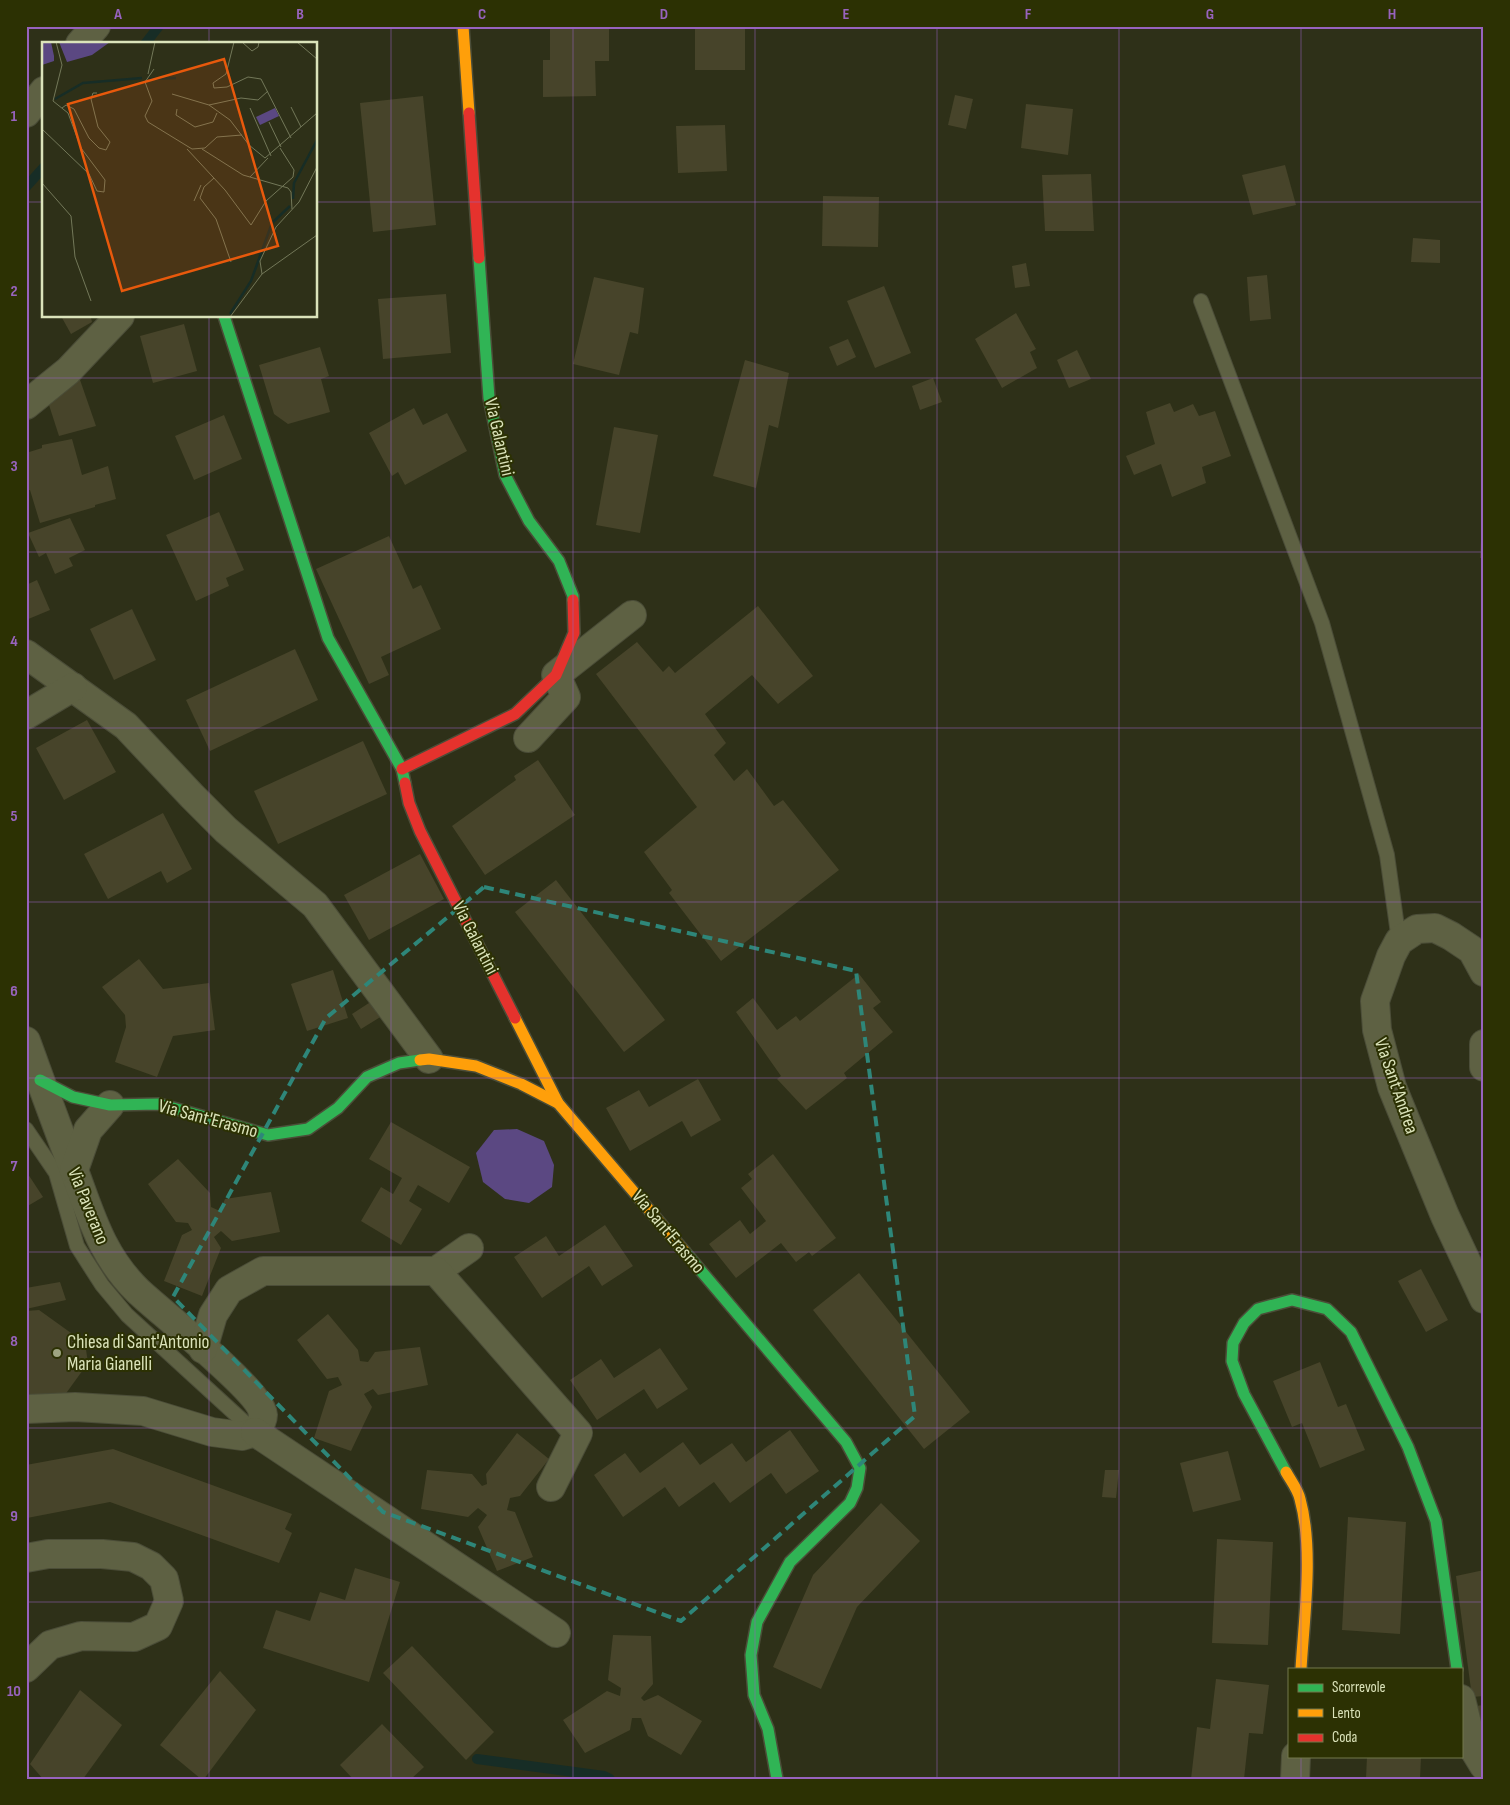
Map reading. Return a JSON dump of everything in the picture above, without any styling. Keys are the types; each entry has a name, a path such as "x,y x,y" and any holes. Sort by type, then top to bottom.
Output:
{"street":[{"path":"82,42 96,26"},
{"name":"Via Galantini","path":"402,769 515,714 556,675 568,652 574,633 573,596 559,561 529,521 505,475 489,398 462,26"},
{"path":"26,113 42,93"},
{"path":"26,404 68,371 118,318"},
{"name":"Via Galantini","path":"225,318 328,638 402,769 409,803 420,831 558,1103"},
{"path":"528,738 566,697 556,675 632,615"},
{"path":"26,654 126,726 226,830 315,905 429,1060"},
{"path":"26,715 73,687"},
{"path":"1399,941 1417,929 1435,928 1472,950 1484,972"},
{"name":"Via Sant'Andrea","path":"1399,941 1391,956 1376,1001 1377,1030 1392,1087 1445,1216 1484,1299"},
{"name":"Via Paverano","path":"26,1041 92,1221 106,1251 137,1290 244,1386 260,1405 263,1415 260,1425 255,1432"},
{"path":"1484,1044 1484,1067"},
{"name":"Via Sant'Erasmo","path":"40,1080 73,1097 110,1105 159,1104 268,1136 308,1129 338,1108 366,1077 399,1063 429,1060 476,1066 521,1084 558,1103 846,1442 860,1468 857,1488 850,1503 790,1562 757,1622 751,1655 754,1695 768,1729 778,1776 777,1779"},
{"path":"74,1170 88,1130 110,1105"},
{"path":"203,1349 213,1315 229,1290 263,1272 436,1271 469,1248"},
{"path":"436,1271 578,1433 551,1487"},
{"path":"1301,1668 1306,1564 1305,1530 1300,1498 1244,1394 1232,1361 1233,1343 1244,1323 1258,1309 1292,1300 1327,1309 1351,1332 1408,1448 1436,1521 1457,1668"},
{"path":"26,1409 75,1407 143,1411 212,1432 242,1436 255,1432 556,1633"},
{"path":"26,1558 48,1554 102,1554 133,1557 151,1566 164,1579 169,1601 158,1626 150,1630 134,1637 81,1636 50,1645 26,1668"},
{"path":"1462,1703 1473,1748 1484,1766"},
{"path":"1295,1779 1296,1758"}],"lane":[{"path":"1201,301 1322,623 1387,855 1399,941"},
{"path":"26,1129 56,1173 77,1246 102,1284 134,1322 255,1432"}],"highlighted area":[{"path":"484,887 856,971 915,1416 681,1621 383,1512 173,1297 326,1018"}],"shaded area":[{"path":"517,1129 544,1141 554,1165 552,1187 529,1203 505,1199 483,1182 476,1153 494,1130"}],"building":[{"path":"550,26 609,26 609,61 595,61 596,96 543,97 543,60 550,60"},
{"path":"695,26 745,26 745,70 695,70"},
{"path":"955,95 973,99 966,129 948,125"},
{"path":"423,96 436,225 373,232 360,103"},
{"path":"1026,104 1073,109 1068,155 1021,148"},
{"path":"725,125 727,171 678,173 676,126"},
{"path":"1285,165 1296,205 1253,215 1242,175"},
{"path":"1091,174 1094,231 1045,231 1042,175"},
{"path":"823,196 879,197 878,247 822,246"},
{"path":"1413,238 1440,240 1440,263 1411,262"},
{"path":"1026,263 1030,286 1015,288 1012,266"},
{"path":"1267,275 1271,319 1250,321 1247,277"},
{"path":"594,277 644,288 638,334 630,332 619,375 573,364"},
{"path":"884,286 911,353 875,368 847,301"},
{"path":"446,294 451,353 383,359 378,299"},
{"path":"1016,313 1036,349 1030,352 1037,368 1002,388 975,339"},
{"path":"62,318 91,318 92,322 71,334"},
{"path":"184,324 197,371 153,383 140,336"},
{"path":"848,339 856,357 837,366 829,347"},
{"path":"320,347 329,376 321,379 330,412 288,424 274,414 259,365"},
{"path":"1077,350 1091,379 1069,388 1057,360"},
{"path":"745,360 789,373 778,428 769,425 756,488 713,476"},
{"path":"79,377 96,426 59,436 49,405"},
{"path":"933,378 942,402 920,410 912,386"},
{"path":"1170,403 1174,412 1193,404 1199,416 1215,411 1231,456 1202,467 1206,483 1172,497 1161,464 1134,475 1126,456 1155,444 1146,412"},
{"path":"414,408 423,425 447,413 467,451 405,485 398,472 392,476 369,433"},
{"path":"224,415 242,459 194,480 175,436"},
{"path":"614,427 658,435 640,533 596,525"},
{"path":"72,439 82,475 108,466 116,499 40,523 30,490 26,490 26,453 42,448 42,445"},
{"path":"219,512 244,570 226,578 229,586 196,601 166,535"},
{"path":"70,518 85,550 69,558 73,566 55,574 46,553 39,557 28,533"},
{"path":"1482,521 1484,521 1484,558 1480,558"},
{"path":"389,536 413,589 421,585 441,629 381,657 389,675 369,684 316,569"},
{"path":"37,580 50,610 26,620 26,585"},
{"path":"758,606 813,676 778,704 752,675 705,714 726,743 714,755 734,781 747,769 774,806 783,800 839,870 721,961 669,893 672,890 644,852 697,807 596,674 637,642 663,672 669,666 675,673"},
{"path":"132,609 156,660 114,680 90,629"},
{"path":"295,649 318,700 210,751 186,700"},
{"path":"87,720 116,772 64,800 36,748"},
{"path":"363,741 387,794 278,844 254,791"},
{"path":"538,760 575,815 485,875 452,826 516,780 514,776"},
{"path":"163,813 192,869 167,883 161,871 108,899 84,854"},
{"path":"420,854 444,899 369,940 344,895"},
{"path":"556,880 665,1020 624,1052 515,912"},
{"path":"139,959 163,989 209,983 215,1030 173,1036 157,1077 115,1062 126,1027 125,1015 102,987"},
{"path":"333,970 348,1018 307,1031 291,984"},
{"path":"859,974 881,1002 873,1008 893,1032 844,1073 847,1078 806,1110 777,1079 781,1076 736,1012 753,998 777,1030 796,1016 800,1021"},
{"path":"372,1001 382,1016 361,1029 352,1014"},
{"path":"698,1079 721,1120 691,1137 682,1121 630,1151 606,1108 639,1090 649,1107"},
{"path":"391,1122 470,1167 449,1203 418,1185 409,1201 422,1209 401,1245 361,1221 381,1187 393,1194 402,1178 369,1159"},
{"path":"773,1154 836,1238 812,1256 809,1252 796,1262 781,1243 736,1278 709,1244 740,1220 750,1234 766,1221 741,1188 752,1179 748,1174"},
{"path":"178,1159 210,1193 211,1207 220,1211 225,1199 271,1192 280,1232 232,1241 221,1231 214,1237 221,1248 202,1296 164,1281 182,1235 192,1230 188,1223 176,1222 148,1184"},
{"path":"26,1171 43,1197 26,1207"},
{"path":"605,1225 633,1266 602,1286 589,1266 542,1298 514,1257 546,1236 559,1256"},
{"path":"1421,1269 1448,1320 1426,1332 1398,1281"},
{"path":"859,1273 970,1412 924,1449 813,1310"},
{"path":"60,1282 66,1300 26,1309 26,1288"},
{"name":"Chiesa di Sant'Antonio Maria Gianelli","path":"39,1310 85,1343 88,1363 59,1403 26,1400 26,1311"},
{"path":"328,1314 358,1350 360,1361 368,1362 375,1352 420,1347 428,1385 378,1395 373,1389 364,1394 372,1407 351,1451 314,1438 329,1391 342,1385 338,1377 327,1379 297,1340"},
{"path":"660,1348 688,1389 657,1409 644,1389 597,1420 570,1380 601,1359 614,1378"},
{"path":"1320,1362 1338,1407 1346,1404 1365,1450 1320,1468 1302,1423 1292,1427 1273,1381"},
{"path":"790,1430 819,1471 786,1494 771,1473 730,1503 714,1482 679,1507 665,1487 623,1517 594,1475 625,1453 640,1473 683,1442 700,1465 732,1443 746,1462"},
{"path":"517,1433 549,1459 520,1496 510,1498 507,1510 515,1512 533,1557 497,1571 478,1527 487,1515 478,1508 468,1517 421,1509 427,1470 472,1474 482,1486 487,1484 486,1474"},
{"path":"113,1449 292,1514 285,1529 292,1533 279,1563 110,1502 27,1518 26,1465"},
{"path":"1228,1451 1241,1500 1193,1512 1180,1463"},
{"path":"1105,1470 1119,1470 1116,1498 1102,1497"},
{"path":"881,1503 920,1541 857,1607 821,1689 773,1667 813,1575"},
{"path":"1348,1517 1406,1522 1400,1634 1342,1630"},
{"path":"1217,1539 1273,1542 1268,1645 1212,1643"},
{"path":"355,1568 400,1582 369,1682 263,1648 276,1610 310,1621 320,1592 345,1600"},
{"path":"1484,1570 1484,1696 1472,1697 1456,1576"},
{"path":"613,1635 651,1636 653,1684 641,1698 644,1701 658,1695 702,1721 681,1755 648,1736 641,1718 632,1718 630,1730 585,1753 563,1720 607,1691 620,1696 621,1688 608,1680"},
{"path":"412,1646 494,1732 466,1760 383,1673"},
{"path":"220,1671 256,1710 204,1779 201,1779 160,1745"},
{"path":"1216,1679 1269,1685 1263,1734 1249,1733 1244,1779 1191,1779 1197,1727 1210,1729"},
{"path":"80,1690 122,1725 83,1779 43,1779 30,1764"},
{"path":"1484,1705 1484,1733 1480,1734 1475,1706"},
{"path":"382,1724 424,1767 411,1779 353,1779 340,1765"},
{"path":"1367,1758 1421,1758 1420,1779 1366,1779"}],"waterway":[{"path":"147,42 159,26"},
{"path":"26,187 42,169"},
{"path":"477,1759 604,1776 610,1779"}],"traffic: fast":[{"path":"479,258 489,398 505,475 529,521 559,561 573,600"},
{"path":"225,318 328,638 402,769 405,783"},
{"path":"40,1080 73,1097 110,1105 159,1104 268,1135 308,1129 338,1108 367,1077 399,1063 420,1060"},
{"path":"685,1252 846,1442 860,1468 857,1488 850,1503 790,1562 757,1622 751,1655 754,1695 768,1729 777,1779"},
{"path":"1286,1472 1244,1394 1232,1361 1233,1343 1244,1323 1258,1309 1292,1300 1327,1309 1351,1332 1408,1447 1436,1521 1457,1668"}],"traffic: slow":[{"path":"463,26 469,113"},
{"path":"515,1018 558,1103"},
{"path":"420,1060 429,1059 476,1066 521,1084 558,1103 685,1252"},
{"path":"1286,1472 1299,1496 1306,1540 1307,1584 1301,1668"}],"traffic: jam":[{"path":"469,113 479,258"},
{"path":"402,769 515,714 556,675 574,633 573,600"},
{"path":"405,783 409,803 420,831 515,1018"}],"place":[{"name":"Chiesa di Sant'Antonio Maria Gianelli","path":"57,1353"}]}
